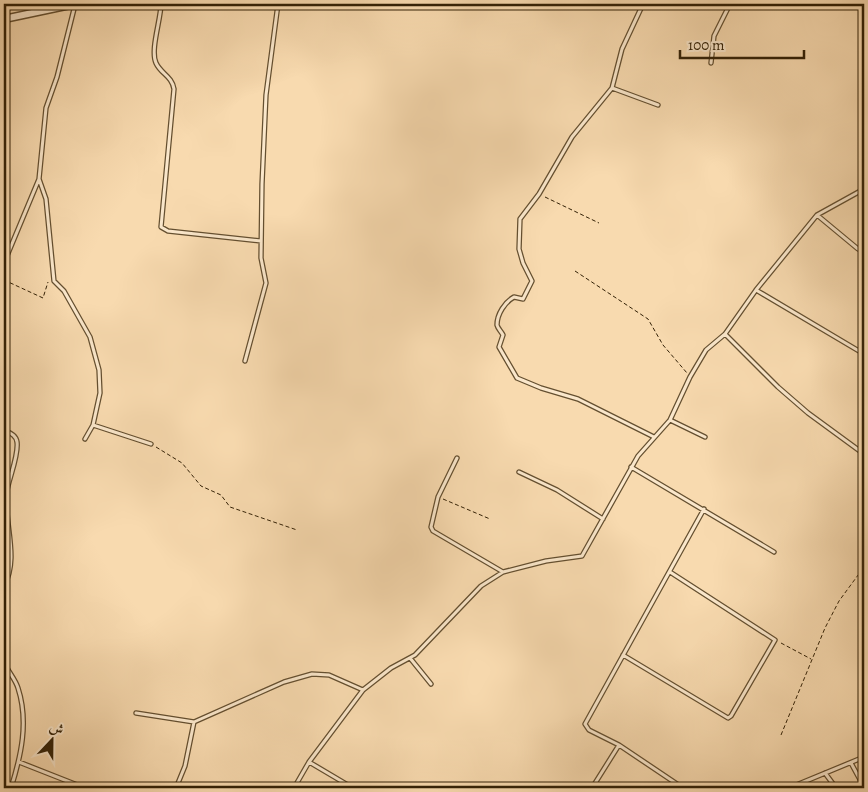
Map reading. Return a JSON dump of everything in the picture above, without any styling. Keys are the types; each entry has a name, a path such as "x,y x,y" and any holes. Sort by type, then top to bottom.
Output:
{"street":[{"path":"4,19 75,4"}],"lane":[{"path":"4,263 39,179 46,108 57,77 75,4"},
{"path":"161,4 154,50 156,62 170,77 174,89 161,227 168,231 261,241"},
{"path":"245,360 266,283 261,258 261,241 266,95 278,4"},
{"path":"643,4 622,49 612,88 572,137 539,194 522,216 518,229 522,263 532,281 523,299 511,298 500,314 498,327 503,335 500,350 517,378 541,388 578,399 654,437"},
{"path":"710,63 714,36 730,4"},
{"path":"612,88 658,105"},
{"path":"39,179 46,199 54,281 64,291 93,344 100,382 94,425 85,439"},
{"path":"294,788 309,762 363,690 427,644 481,586 503,572 557,558 579,557 585,551 631,467 670,420 690,376 706,350 725,334 756,290 817,215 864,188"},
{"path":"817,215 858,249"},
{"path":"756,290 864,354"},
{"path":"725,334 778,387 864,454"},
{"path":"670,420 705,437"},
{"path":"94,425 151,444"},
{"path":"4,430 14,436 18,444 6,499 10,552 8,579 4,586"},
{"path":"457,458 438,497 432,522 432,531 503,572"},
{"path":"631,467 774,552"},
{"path":"519,472 558,490 603,519"},
{"path":"683,788 619,745 589,730 585,724 704,509"},
{"path":"623,655 711,710 729,718 775,640 670,572"},
{"path":"410,658 431,684"},
{"path":"4,660 18,686 21,697 23,730 19,762 11,788"},
{"path":"136,714 194,722 284,682 312,674 329,675 363,690"},
{"path":"176,788 185,766 194,722"},
{"path":"592,788 619,745"},
{"path":"789,788 864,757"},
{"path":"19,762 85,788"},
{"path":"309,762 353,788"},
{"path":"851,762 864,786"},
{"path":"825,773 836,788"}],"path":[{"path":"539,194 599,222"},
{"path":"4,280 43,298 52,269"},
{"path":"575,271 648,319 664,345 690,376"},
{"path":"151,444 182,463 201,486 222,495 230,507 297,530"},
{"path":"438,497 490,519"},
{"path":"781,735 812,659 840,601 864,567"},
{"path":"775,640 812,659"}]}
